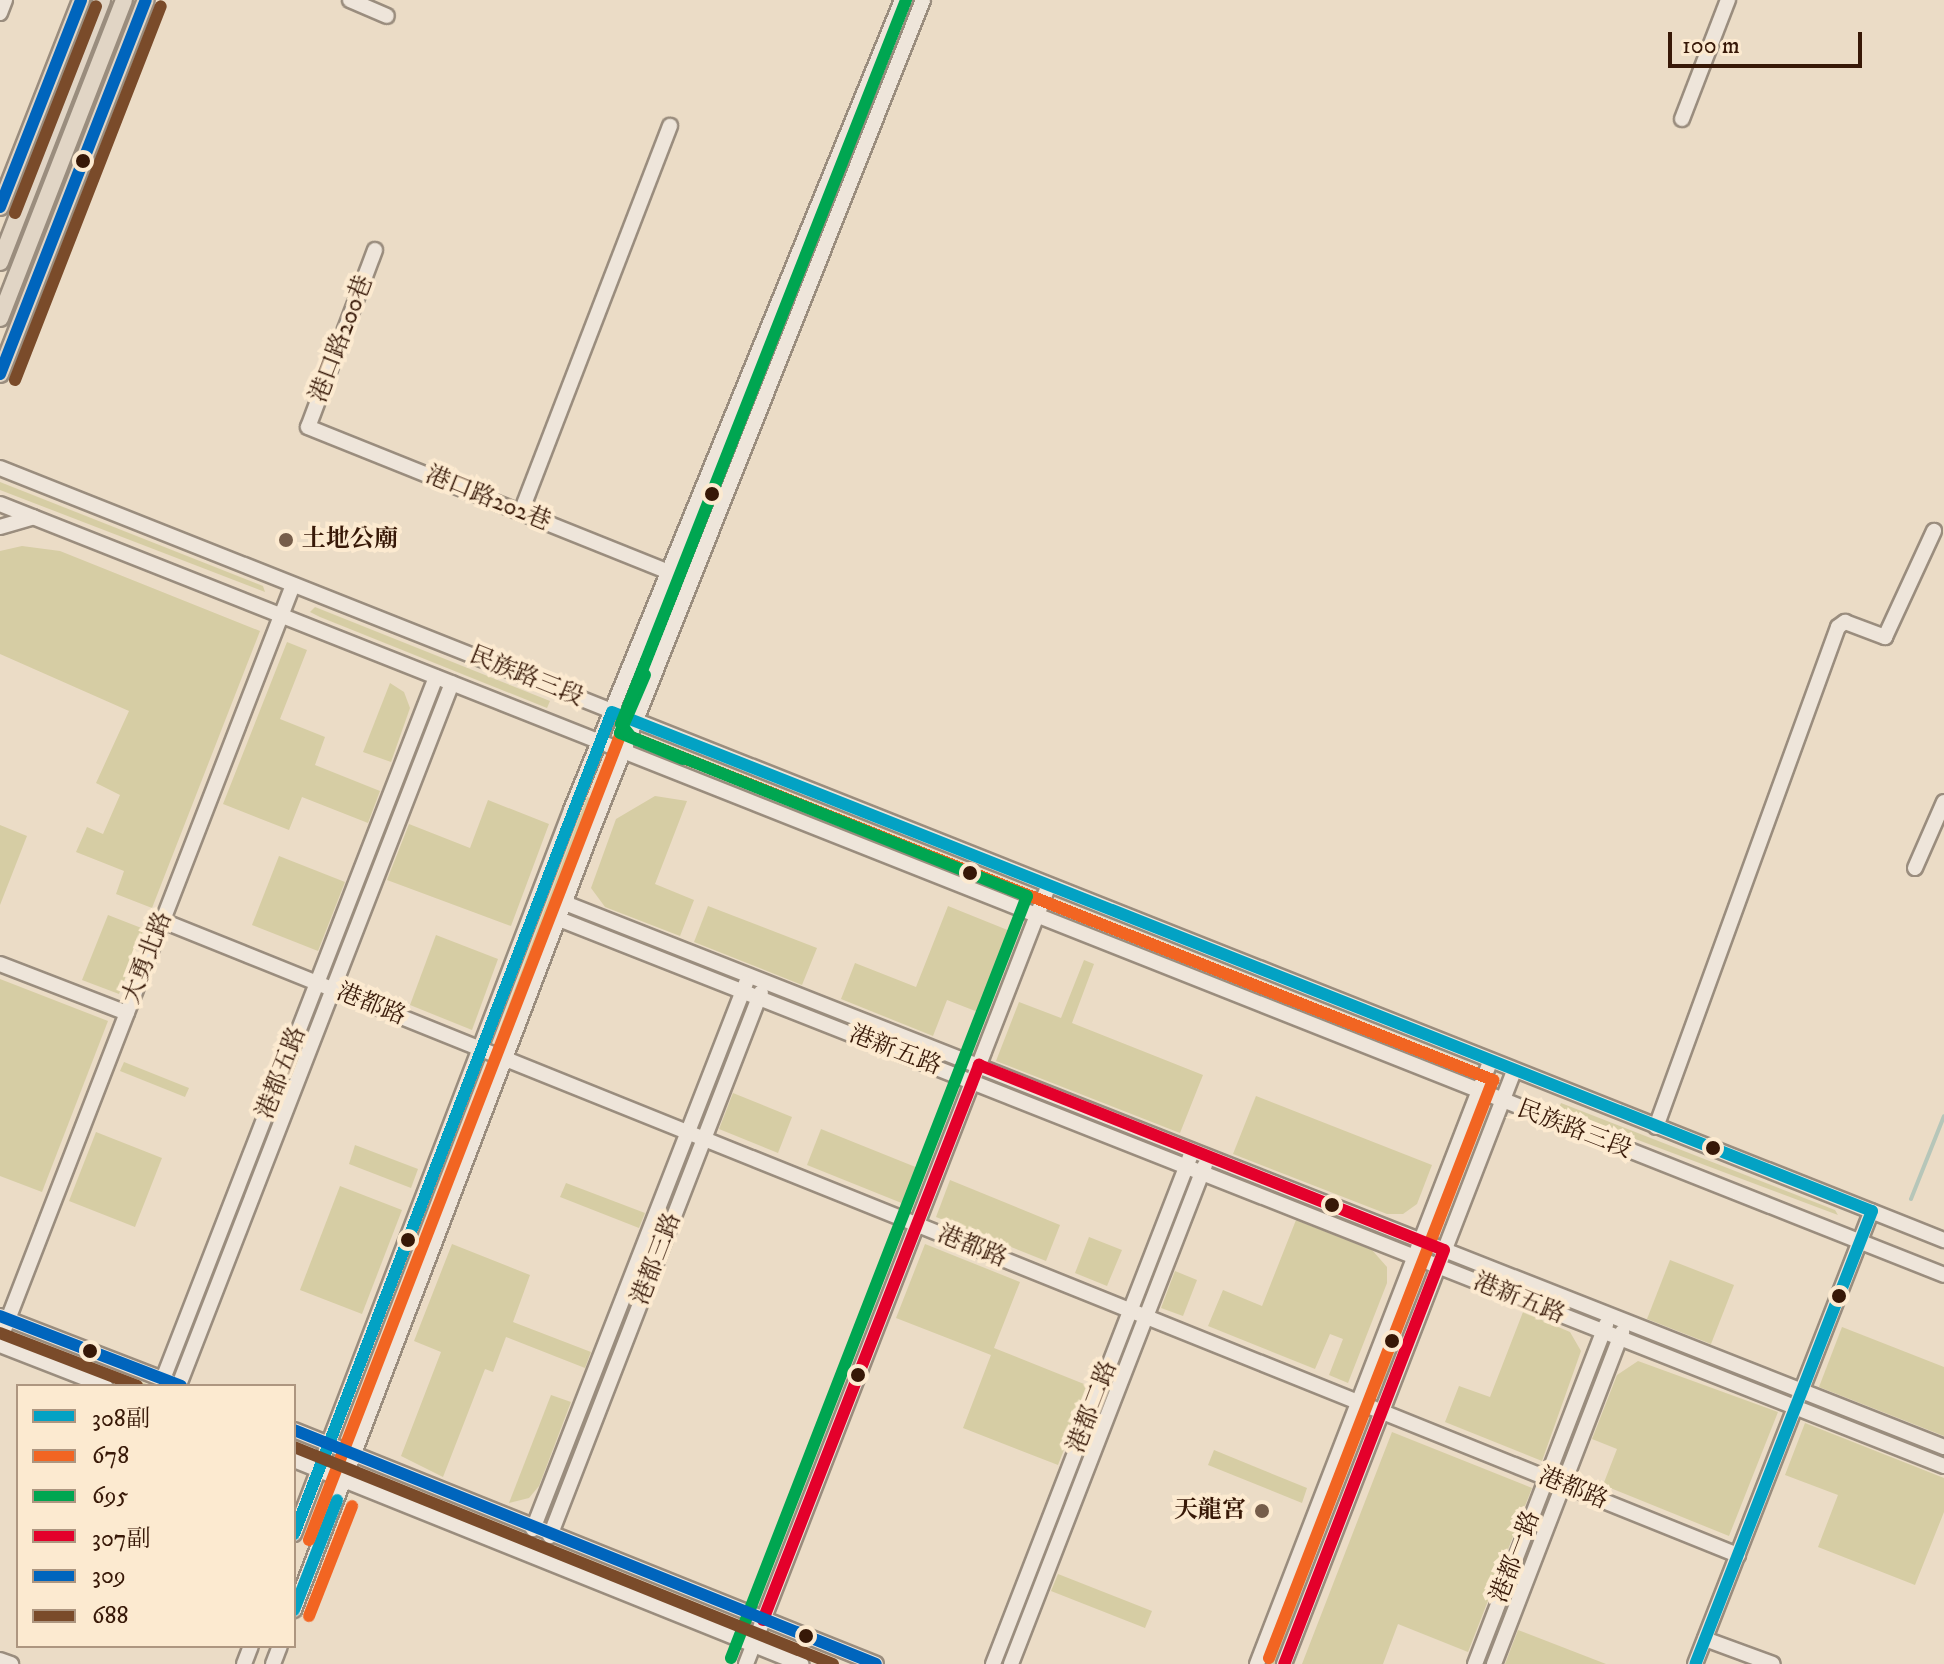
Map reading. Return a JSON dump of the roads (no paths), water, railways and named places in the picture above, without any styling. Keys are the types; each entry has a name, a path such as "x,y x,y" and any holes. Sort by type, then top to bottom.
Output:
{"main road":[{"path":"0,207 81,0"},
{"path":"0,262 102,0"},
{"path":"0,318 124,0"},
{"path":"0,374 146,0"}],"street":[{"path":"0,13 5,0"},
{"path":"350,0 387,16"},
{"path":"296,1529 599,742 902,0"},
{"path":"296,1605 565,903 923,0"},
{"path":"1682,119 1728,0"},
{"path":"521,512 590,340 670,126"},
{"name":"港口路200巷","path":"308,427 375,250"},
{"name":"港口路202巷","path":"308,427 668,572"},
{"name":"民族路三段","path":"0,468 1048,887 1944,1240"},
{"name":"民族路三段","path":"0,504 1944,1275"},
{"path":"0,527 34,517"},
{"path":"1656,1127 1838,627 1845,622 1885,637 1934,531"},
{"name":"大勇北路","path":"2,1330 293,585"},
{"name":"港都五路","path":"163,1379 436,677"},
{"name":"港都五路","path":"181,1384 452,683"},
{"path":"1915,868 1944,802"},
{"path":"746,1664 1048,887"},
{"name":"港新五路","path":"565,903 1944,1447"},
{"name":"港新五路","path":"559,919 1944,1466"},
{"name":"港都路","path":"163,921 1738,1555"},
{"path":"0,964 127,1013"},
{"name":"港都三路","path":"533,1529 749,975"},
{"name":"港都三路","path":"550,1536 765,981"},
{"path":"1257,1664 1490,1062"},
{"path":"1284,1664 1514,1071"},
{"name":"港都二路","path":"993,1664 1193,1149"},
{"name":"港都二路","path":"1011,1664 1209,1156"},
{"path":"1695,1664 1872,1211"},
{"name":"港都一路","path":"1475,1664 1609,1316"},
{"name":"港都一路","path":"1494,1664 1626,1322"},
{"path":"2,1330 175,1384"},
{"path":"2,1330 101,1384"},
{"path":"296,1432 324,1458 801,1664"},
{"path":"296,1460 324,1458 348,1469 533,1529 876,1664"},
{"path":"1705,1639 1773,1664"},
{"path":"0,1660 11,1664"}],"waterway":[{"path":"1911,1199 1944,1116"}],"place":[{"name":"土地公廟","path":"286,540"},
{"name":"天龍宮","path":"1262,1511"}]}
